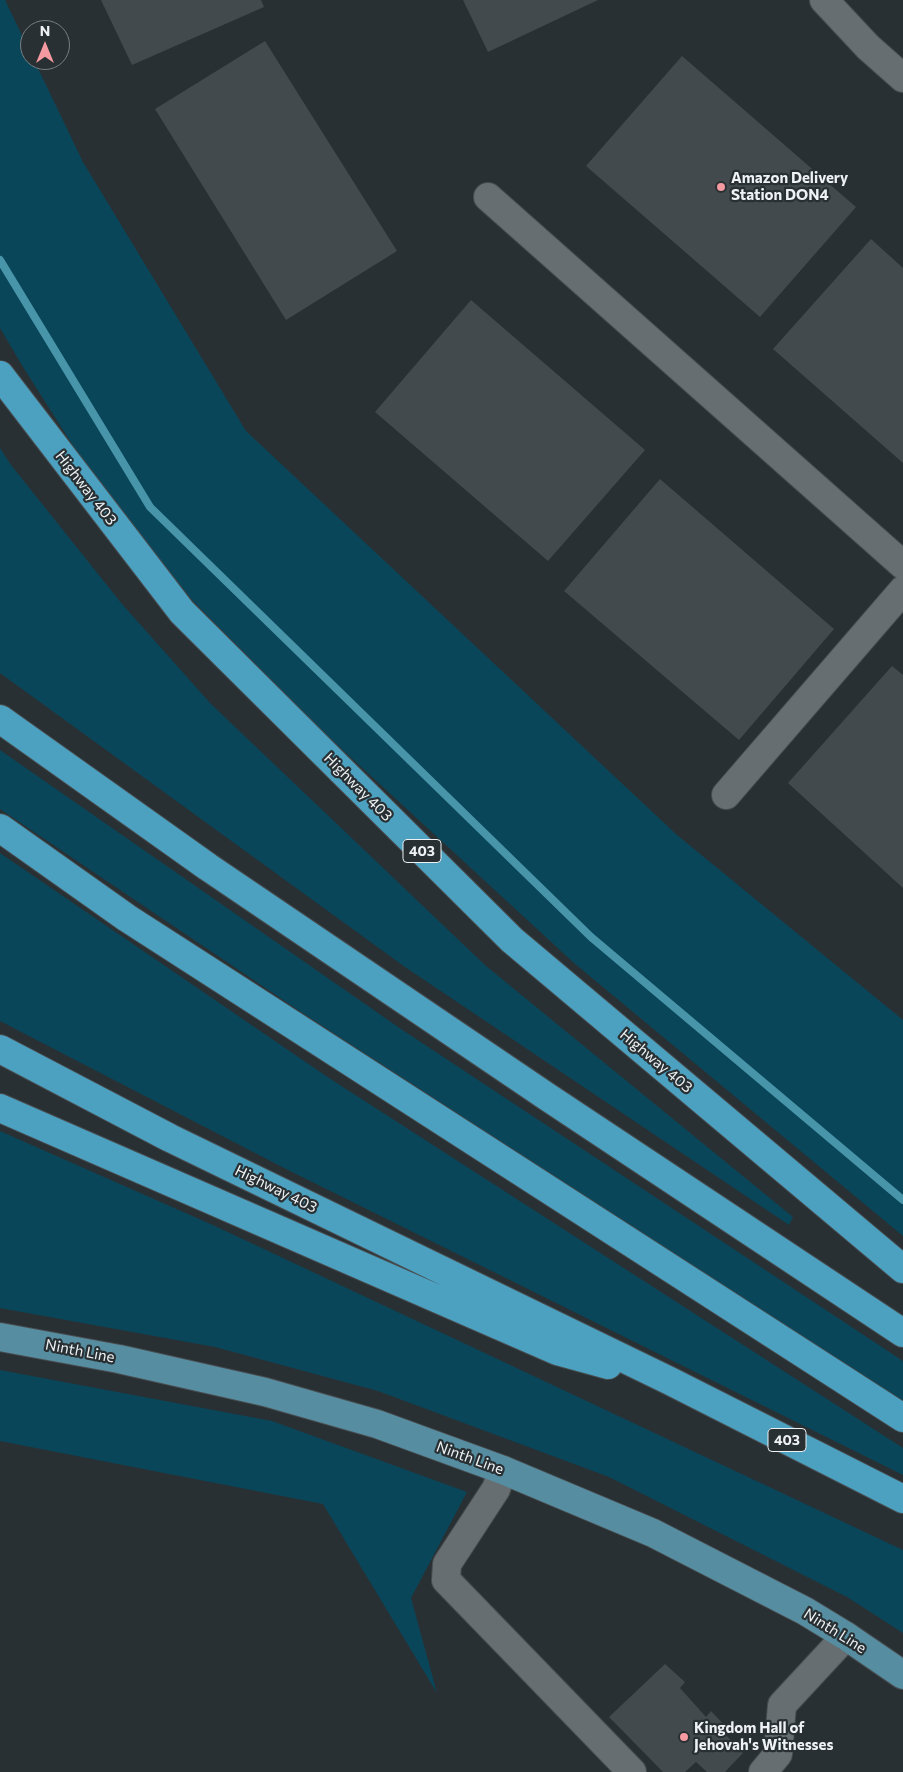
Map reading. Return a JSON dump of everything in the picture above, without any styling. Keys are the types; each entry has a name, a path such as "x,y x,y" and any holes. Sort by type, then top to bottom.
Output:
{"highway":[{"name":"Highway 403","path":"0,374 182,612 512,940 903,1269"},
{"path":"0,719 224,878 546,1096 903,1332"},
{"path":"0,828 127,918 903,1418"},
{"name":"Highway 403","path":"0,1049 170,1138 670,1381 903,1499"},
{"path":"0,1108 557,1351 670,1381"}],"main road":[{"name":"Ninth Line","path":"0,1336 119,1359 265,1392 377,1424 503,1470 653,1533 805,1611 903,1675"}],"street":[{"path":"824,0 868,47 903,78"},
{"path":"488,197 903,565"},
{"path":"726,795 903,590"},
{"path":"503,1470 496,1489 447,1564 446,1580 632,1772"},
{"path":"763,1772 778,1754 782,1704 846,1636"}],"shaded area":[{"path":"0,0 5,0 20,31 20,70 39,70 83,162 246,431 677,835 903,1020 903,1236 574,963 321,730 193,601 93,477 0,328"},
{"path":"0,448 11,465 122,604 211,704 486,966 793,1217 789,1225 405,967 0,673"},
{"path":"0,750 401,1029 903,1361 903,1402 301,1012 0,809"},
{"path":"0,853 329,1078 903,1448 903,1475 286,1169 0,1021"},
{"path":"0,1131 215,1226 903,1550 903,1633 847,1597 609,1477 378,1391 215,1347 0,1308"},
{"path":"0,1370 272,1421 467,1492 411,1598 437,1693 323,1504 0,1441"}],"building":[{"path":"101,0 261,0 264,7 132,65"},
{"path":"463,0 598,0 488,52"},
{"path":"265,41 397,251 286,320 155,109"},
{"name":"Amazon Delivery Station DON4","path":"682,56 856,207 760,317 586,166"},
{"path":"871,239 903,268 903,463 773,349"},
{"path":"471,300 645,450 548,561 375,412"},
{"path":"660,479 834,629 739,740 564,591"},
{"path":"892,666 903,675 903,888 788,783"},
{"path":"665,1664 685,1682 680,1688 706,1717 711,1711 728,1729 724,1733 743,1753 725,1772 707,1772 696,1762 685,1772 663,1772 609,1717"}],"waterway":[{"path":"0,260 150,507 591,937 903,1200"}],"place":[{"name":"Amazon Delivery Station DON4","path":"721,187"},
{"name":"Kingdom Hall of Jehovah's Witnesses","path":"684,1737"}]}
